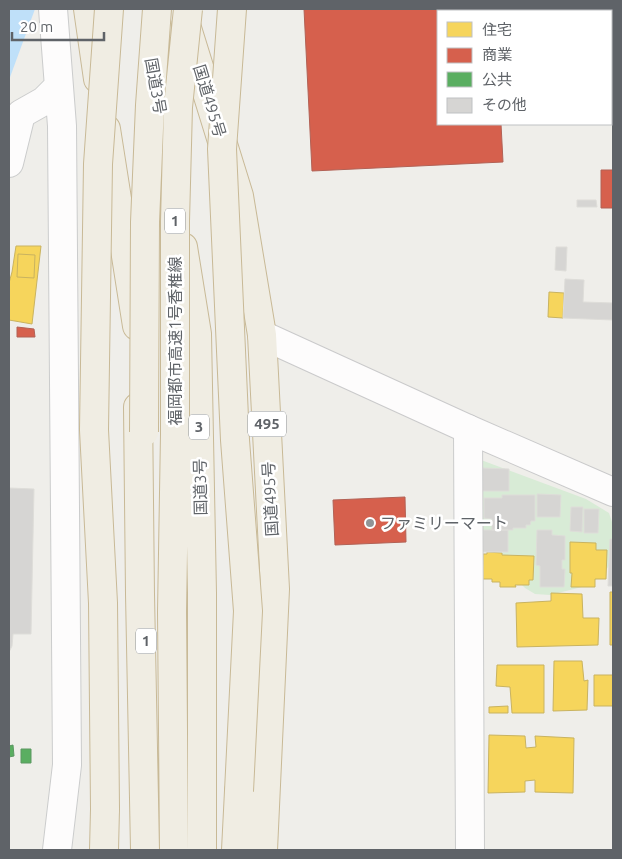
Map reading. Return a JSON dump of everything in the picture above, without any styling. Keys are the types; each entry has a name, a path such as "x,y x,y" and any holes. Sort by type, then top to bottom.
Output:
{"highway":[{"path":"88,9 137,330 145,850"},
{"path":"104,850 104,603 94,430 98,164 109,9"},
{"name":"国道3号","path":"143,9 198,334 202,594 202,850"},
{"name":"福岡都市高速1号香椎線","path":"152,850 152,793 145,607 145,222 150,105 157,9"},
{"name":"国道495号","path":"181,9 239,196 262,336 275,589 263,850"},
{"name":"福岡都市高速1号香椎線","path":"174,850 172,612 175,434 174,221 178,107 188,9"},
{"path":"232,9 222,149 235,440 248,611 236,850"}],"street":[{"path":"53,9 62,126 67,766 57,850"},
{"path":"9,163 21,114 44,101 58,87"},
{"path":"262,336 613,492"},
{"path":"468,429 470,850"}],"green space":[{"path":"473,457 586,499 609,513 613,525 613,560 601,577 582,587 550,595 535,594 525,588 470,533"}],"water":[{"path":"9,9 35,9 9,80"}],"building: 住宅":[{"path":"613,9 613,40 612,10 586,10"},
{"path":"612,54 613,54 612,122"},
{"path":"16,246 41,246 32,324 9,320 9,283"},
{"path":"18,254 35,255 34,278 17,277"},
{"path":"549,292 564,293 563,318 548,317"},
{"path":"570,542 596,543 596,550 607,550 606,579 595,579 595,587 571,587"},
{"path":"487,552 502,553 502,555 534,556 533,580 529,580 529,585 500,587 500,582 492,582 492,579 482,579 483,554 487,554"},
{"path":"610,592 613,592 613,645 610,645"},
{"path":"551,593 582,594 583,618 599,618 598,645 517,647 516,603 551,601"},
{"path":"554,661 582,661 584,681 588,680 587,710 553,711"},
{"path":"497,665 544,665 544,713 512,713 510,687 496,686"},
{"path":"594,675 613,675 613,706 594,706"},
{"path":"508,706 508,713 489,713 489,707"},
{"path":"489,735 525,736 526,748 536,747 535,736 574,738 573,793 535,792 535,780 525,781 525,792 488,793"}],"building: 商業":[{"path":"304,9 496,9 437,10 437,125 501,125 503,162 312,171"},
{"path":"601,170 613,170 613,208 601,208"},
{"path":"17,327 34,329 35,337 17,337"},
{"path":"405,497 406,542 335,545 333,500"}],"building: 公共":[{"path":"13,745 14,756 9,757 9,746"},
{"path":"21,749 31,749 31,763 21,763"}],"building: その他":[{"path":"577,200 596,200 597,207 577,207"},
{"path":"556,247 567,247 566,271 555,270"},
{"path":"565,279 584,280 583,302 613,303 613,320 563,318"},
{"path":"482,468 509,469 509,491 482,491"},
{"path":"9,488 34,489 31,634 13,634 12,646 9,652"},
{"path":"537,494 561,495 560,517 537,517"},
{"path":"502,495 535,495 535,521 531,521 530,525 526,525 526,528 492,530 492,519 484,518 484,498 502,498"},
{"path":"571,507 583,507 582,532 570,531"},
{"path":"584,509 599,509 598,533 584,533"},
{"path":"483,530 508,530 508,552 482,552"},
{"path":"537,530 552,530 552,535 565,536 565,560 562,560 562,569 565,569 564,587 540,587 540,566 536,565"},
{"path":"610,539 613,539 613,586 608,586"}],"place":[{"name":"ファミリーマート","path":"370,523"}]}
